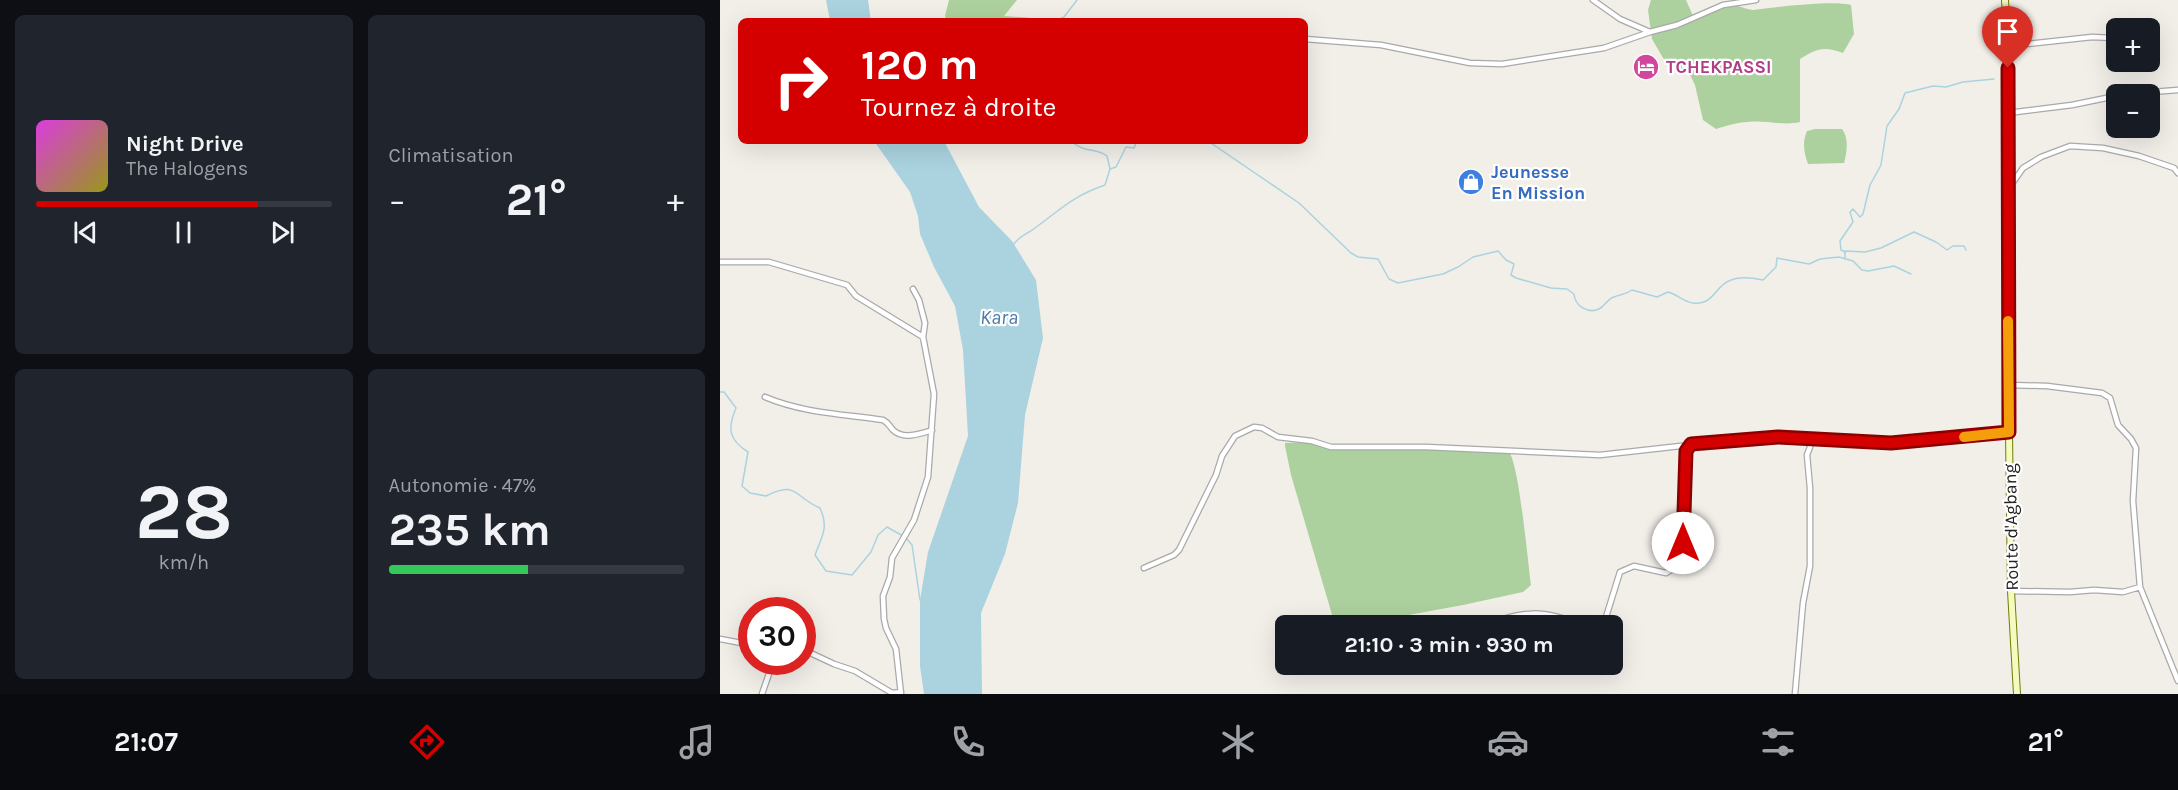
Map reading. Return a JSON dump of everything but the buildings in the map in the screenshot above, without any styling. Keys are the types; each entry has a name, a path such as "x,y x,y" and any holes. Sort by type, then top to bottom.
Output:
{"main road":[{"name":"Route d'Agbang","path":"2005,0 2008,46 2009,432 2012,591 2017,694"}],"street":[{"path":"1593,0 1620,19 1650,32"},
{"path":"1308,39 1381,45 1470,63 1502,64 1604,48 1677,25 1723,5 1756,0"},
{"path":"2008,46 2092,37 2106,38"},
{"path":"2160,91 2178,90"},
{"path":"2008,113 2106,98"},
{"path":"2009,188 2024,168 2041,157 2070,146 2103,148 2139,156 2174,168 2178,173"},
{"path":"720,262 769,262 847,285 856,296 923,337"},
{"path":"816,656 855,671 892,693 901,693 896,649 884,619 883,596 890,577 892,558 914,520 928,477 934,394 923,337 925,323 919,300 913,289"},
{"path":"2009,385 2047,386 2102,393 2110,398 2118,425 2136,448 2133,501 2140,587 2178,681"},
{"path":"765,397 786,406 833,415 883,420 892,430 901,435 911,436 932,430"},
{"path":"1144,568 1174,555 1179,550 1216,475 1222,456 1235,436 1254,427 1263,428 1278,437 1312,441 1331,447 1448,447 1600,455 1752,438 1891,443 2009,432"},
{"path":"1795,694 1803,603 1810,566 1810,488 1807,455 1813,439"},
{"path":"1607,615 1620,572 1634,566 1666,573 1683,562 1686,451 1691,444"},
{"path":"2012,591 2123,592 2140,587"},
{"path":"1517,615 1540,612 1556,615"},
{"path":"720,639 738,642"},
{"path":"762,694 769,675"}],"green space":[{"path":"949,0 1017,0 1004,16 1032,18 946,18"},
{"path":"1651,0 1686,0 1694,18 1727,5 1753,10 1818,4 1851,5 1854,34 1843,53 1821,49 1800,59 1800,122 1744,122 1716,129 1703,120 1695,85 1688,71 1675,68 1663,58 1652,39 1648,10"},
{"path":"1842,129 1847,150 1844,163 1808,164 1804,140 1807,131"},
{"path":"1311,442 1329,449 1446,449 1509,452 1513,460 1520,494 1531,585 1523,592 1408,615 1332,615 1291,475 1285,443"}],"water":[{"path":"826,0 868,0 871,18 829,18"},
{"name":"Kara","path":"876,144 946,144 979,207 1012,241 1036,280 1043,338 1025,415 1018,503 1005,554 981,613 982,694 924,694 920,666 920,600 928,552 968,436 963,350 955,306 934,267 920,234 918,216 910,192"}],"waterway":[{"path":"1062,18 1077,0"},
{"path":"1845,259 1845,252 1841,250 1840,241 1853,222 1850,212 1853,209 1860,217 1863,214 1870,185 1881,165 1887,126 1899,109 1905,93 1933,86 1946,87 1963,82 1994,79"},
{"path":"1013,245 1021,236 1032,231 1068,204 1105,185 1110,169 1107,156 1075,144"},
{"path":"1110,169 1116,167 1126,147 1134,148 1136,144"},
{"path":"1212,144 1299,203 1351,253 1358,257 1378,259 1389,279 1398,283 1443,274 1473,257 1498,251 1506,260 1514,264 1511,275 1551,288 1567,289 1574,294 1579,305 1587,310 1595,310 1612,298 1632,290 1657,297 1668,292 1683,300 1700,303 1706,301 1721,286 1731,280 1743,278 1763,280 1776,267 1777,258 1809,264 1820,259 1839,257 1853,261 1862,270 1894,266 1911,274"},
{"path":"1845,251 1865,252 1881,248 1914,232 1947,250 1953,246 1964,246 1966,250"},
{"path":"720,392 724,392 736,408 731,422 733,438 748,452 742,486 750,493 766,496 776,491 790,490 820,508 824,527 815,555 826,571 852,575 871,552 878,535 887,527 903,536"},
{"path":"907,539 912,545 920,600"}],"slow traffic":[{"path":"1964,437 2009,432 2008,321"}],"place":[{"name":"TCHEKPASSI","path":"1646,67"},
{"name":"Jeunesse En Mission","path":"1471,182"}],"route":[{"path":"1683,543 1686,451 1691,444 1778,437 1891,443 2009,432 2008,68"}]}
